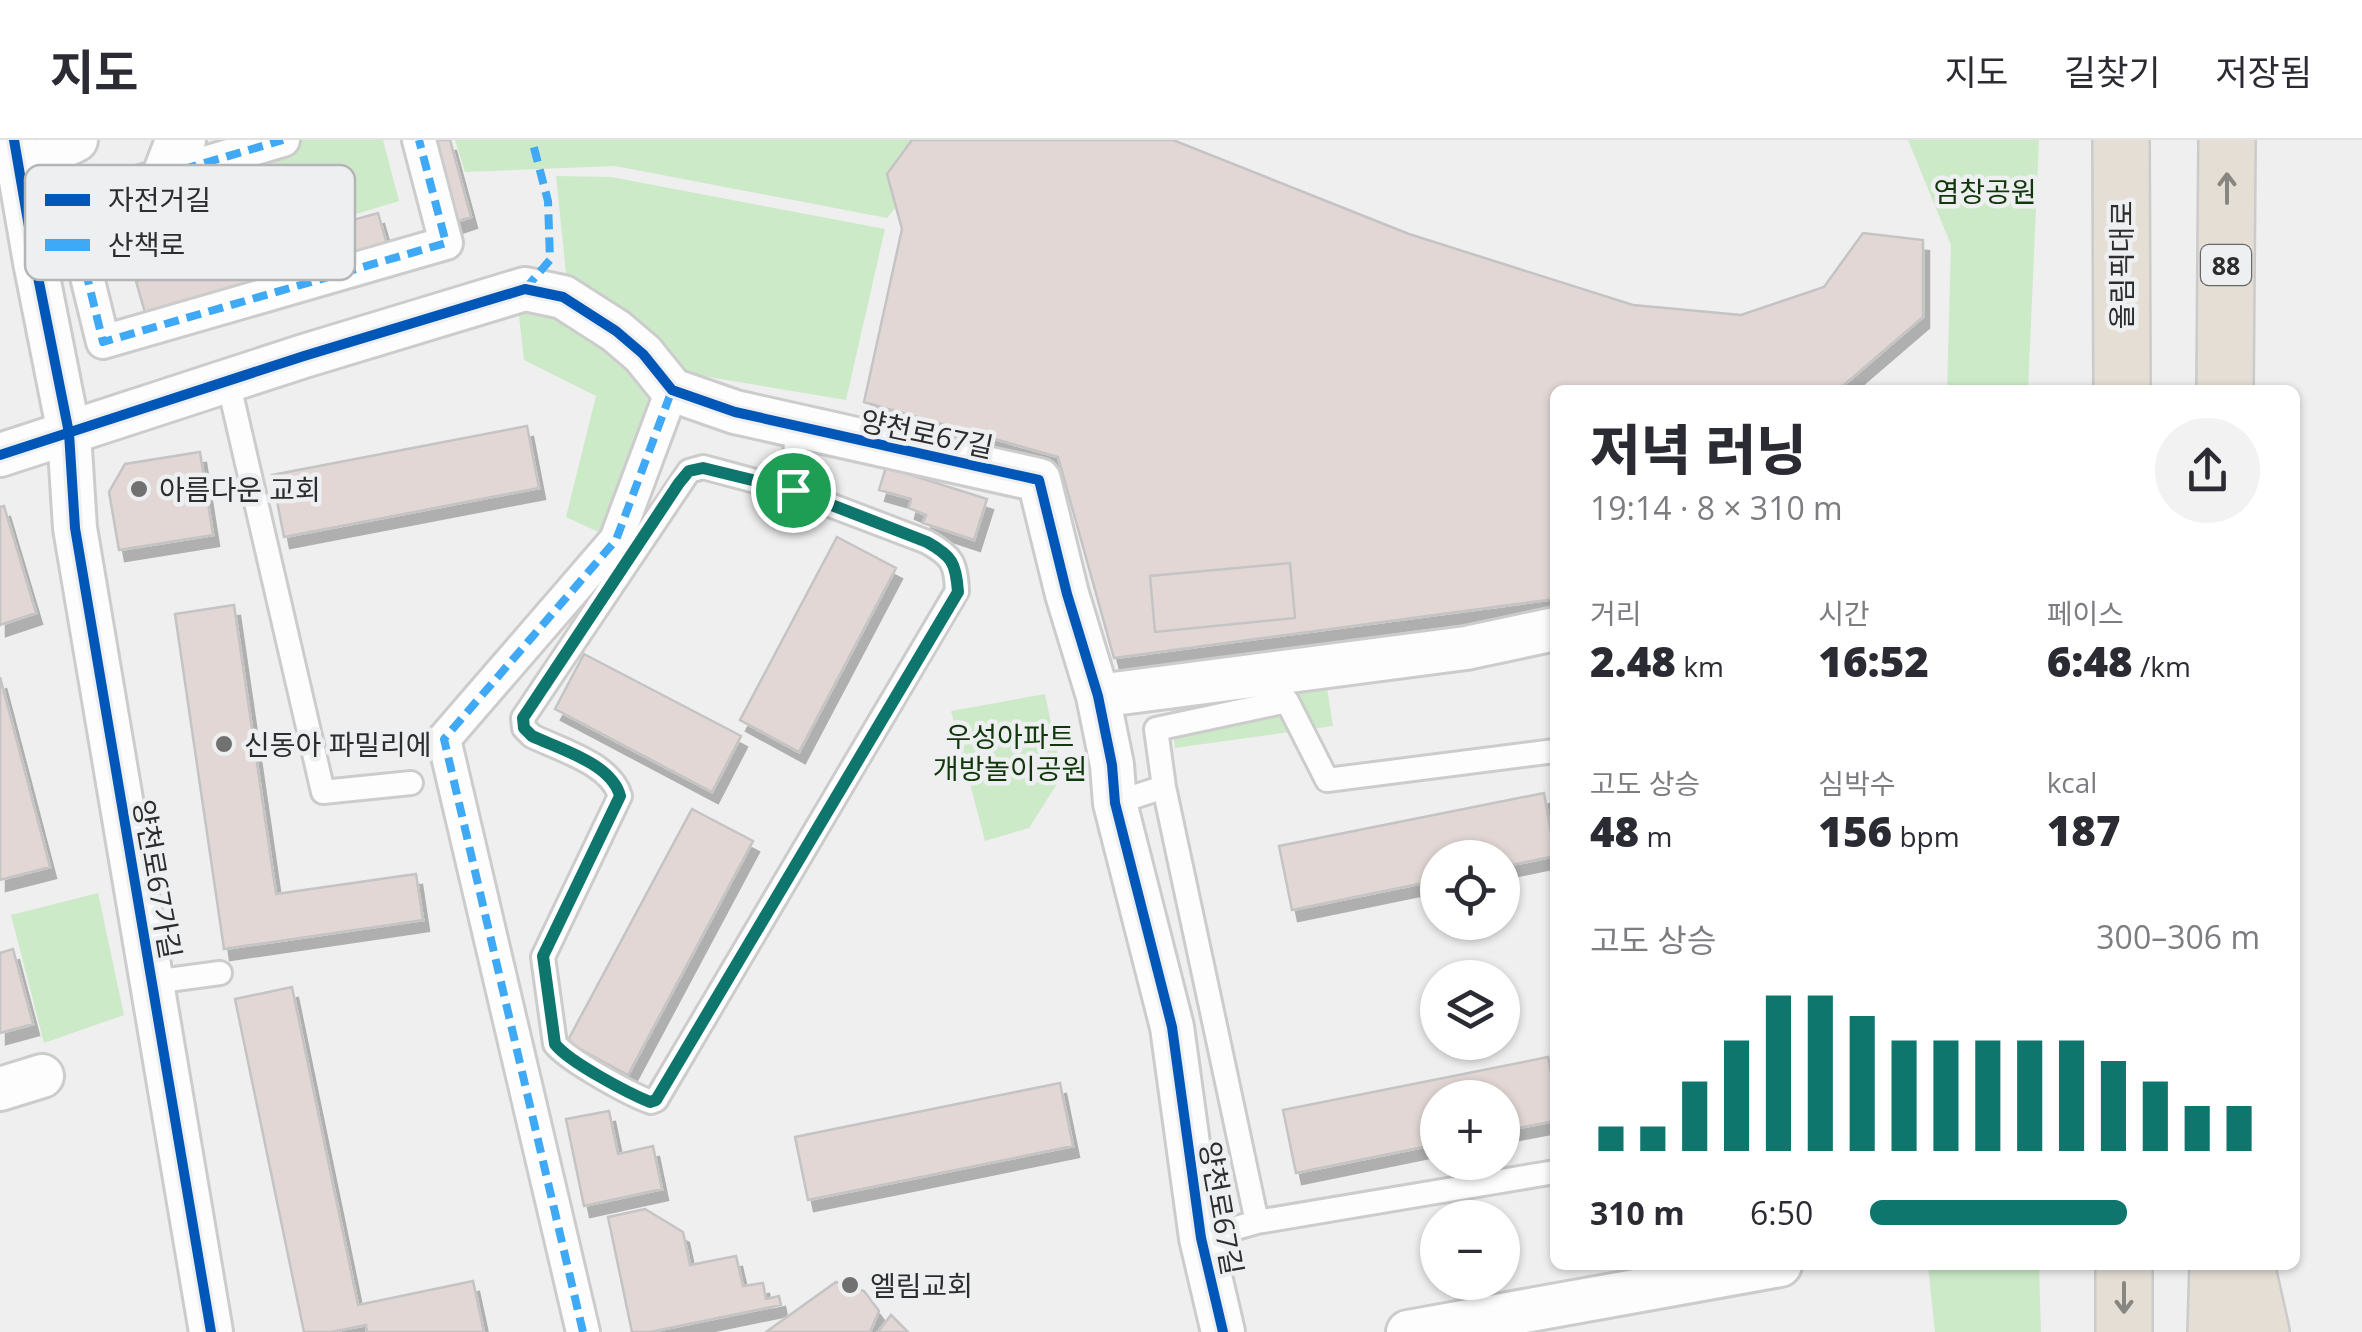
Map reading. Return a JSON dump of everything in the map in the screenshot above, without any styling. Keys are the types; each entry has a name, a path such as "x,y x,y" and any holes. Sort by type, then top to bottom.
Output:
{"highway":[{"name":"올림픽대로","path":"2121,140 2122,385"},
{"name":"88","path":"2226,385 2227,140"},
{"path":"2124,1270 2124,1332"},
{"path":"2216,1332 2218,1270"},
{"path":"2247,1270 2261,1332"}],"street":[{"name":"양천로67가길","path":"14,140 25,196"},
{"path":"45,165 55,150 76,140"},
{"path":"174,157 283,140"},
{"path":"355,269 446,242 419,140"},
{"name":"양천로67가길","path":"39,280 69,433 75,528 211,1332"},
{"path":"88,280 103,342 316,280"},
{"path":"0,455 525,289 562,297 616,331 643,354 672,390 616,540 444,739 583,1332"},
{"name":"양천로67길","path":"672,390 735,412 1040,480 1067,594 1098,696 1116,803 1172,1027 1202,1238 1224,1332"},
{"path":"1098,696 1466,648 1550,630"},
{"path":"0,1089 42,1076"},
{"path":"1408,1332 1752,1270"}],"lane":[{"path":"228,381 323,792 411,784"},
{"path":"793,490 797,426"},
{"path":"703,468 793,490 947,553 956,571 958,592 656,1100 650,1102 560,1052 555,1044 543,956 620,796 610,776 532,736 524,728 523,718 689,471 703,468"},
{"path":"1257,1222 1164,787 1156,729 1287,701 1326,780 1550,751"},
{"path":"1116,803 1164,787"},
{"path":"153,982 220,973"},
{"path":"1202,1238 1257,1222 1550,1173"}],"green space":[{"path":"215,140 383,140 399,201 355,214 355,165 221,165"},
{"path":"455,140 952,140 887,218 615,166 465,172"},
{"name":"염창공원","path":"1908,140 2039,140 2028,385 1947,385 1951,245"},
{"path":"556,176 611,177 885,229 846,400 679,372 567,283"},
{"path":"517,298 611,339 650,392 616,540 566,517 596,396 524,360"},
{"path":"1324,669 1333,726 1175,748 1169,690"},
{"name":"우성아파트 개방놀이공원","path":"1045,694 1062,776 1029,828 985,841 951,711"},
{"path":"98,893 124,1015 44,1043 11,915"},
{"path":"1929,1270 2039,1270 2041,1332 1935,1332"}],"building":[{"path":"421,140 450,140 471,217 444,226"},
{"path":"912,140 1173,140 1409,234 1633,305 1741,315 1824,287 1863,233 1923,240 1923,317 1844,385 1550,385 1550,600 1114,658 1058,457 864,402 902,229 887,174"},
{"path":"378,213 388,248 355,257 355,219"},
{"path":"140,280 274,280 146,316 136,281"},
{"path":"527,426 539,488 284,537 272,475"},
{"path":"200,452 213,535 119,550 109,492 125,464"},
{"path":"886,467 987,499 974,540 923,523 926,515 909,508 911,499 879,490"},
{"path":"4,506 36,613 0,625 0,507"},
{"path":"837,537 896,568 799,752 740,720"},
{"path":"1290,563 1295,618 1155,632 1150,576"},
{"name":"신동아 파밀리에","path":"234,605 276,894 416,874 423,920 224,949 175,614"},
{"path":"584,654 741,736 712,792 555,709"},
{"path":"0,677 50,867 0,880"},
{"path":"1544,793 1550,857 1520,863 1520,840 1420,840 1420,884 1292,910 1279,846"},
{"path":"692,809 753,841 628,1075 567,1042"},
{"path":"13,949 33,1024 0,1033 0,953"},
{"path":"292,987 358,1305 473,1281 484,1332 367,1332 366,1325 331,1332 304,1332 235,999"},
{"path":"1548,1057 1550,1122 1520,1128 1520,1080 1433,1080"},
{"path":"1060,1083 1073,1146 808,1200 795,1137"},
{"path":"1420,1083 1420,1148 1296,1173 1283,1110"},
{"path":"609,1111 618,1154 653,1146 662,1189 584,1206 566,1119"},
{"path":"645,1209 683,1232 690,1265 736,1256 743,1286 763,1283 766,1299 779,1296 781,1305 650,1332 632,1332 608,1217"},
{"path":"836,1282 864,1291 879,1311 870,1332 766,1332"},
{"path":"891,1315 908,1332 878,1332"}],"marked path":[{"path":"198,165 283,140"},
{"path":"355,269 446,243 419,140"},
{"path":"525,289 550,260 548,201 532,140"},
{"path":"88,280 103,342 318,280"},
{"path":"583,1332 444,739 616,540 672,390"}],"cycle path":[{"path":"14,140 25,204"},
{"path":"39,280 69,433 75,528 211,1332"},
{"path":"0,455 525,289 563,297 616,331 643,354 672,390 735,412 1039,480 1067,594 1098,696 1115,803 1172,1027 1201,1238 1223,1332"}],"place":[{"name":"아름다운 교회","path":"139,489"},
{"name":"신동아 파밀리에","path":"224,744"},
{"name":"엘림교회","path":"850,1285"}],"route":[{"path":"703,468 793,490 947,553 956,571 958,592 656,1100 650,1102 560,1052 555,1044 543,956 620,796 610,776 532,736 524,728 523,718 689,471 703,468"}]}
